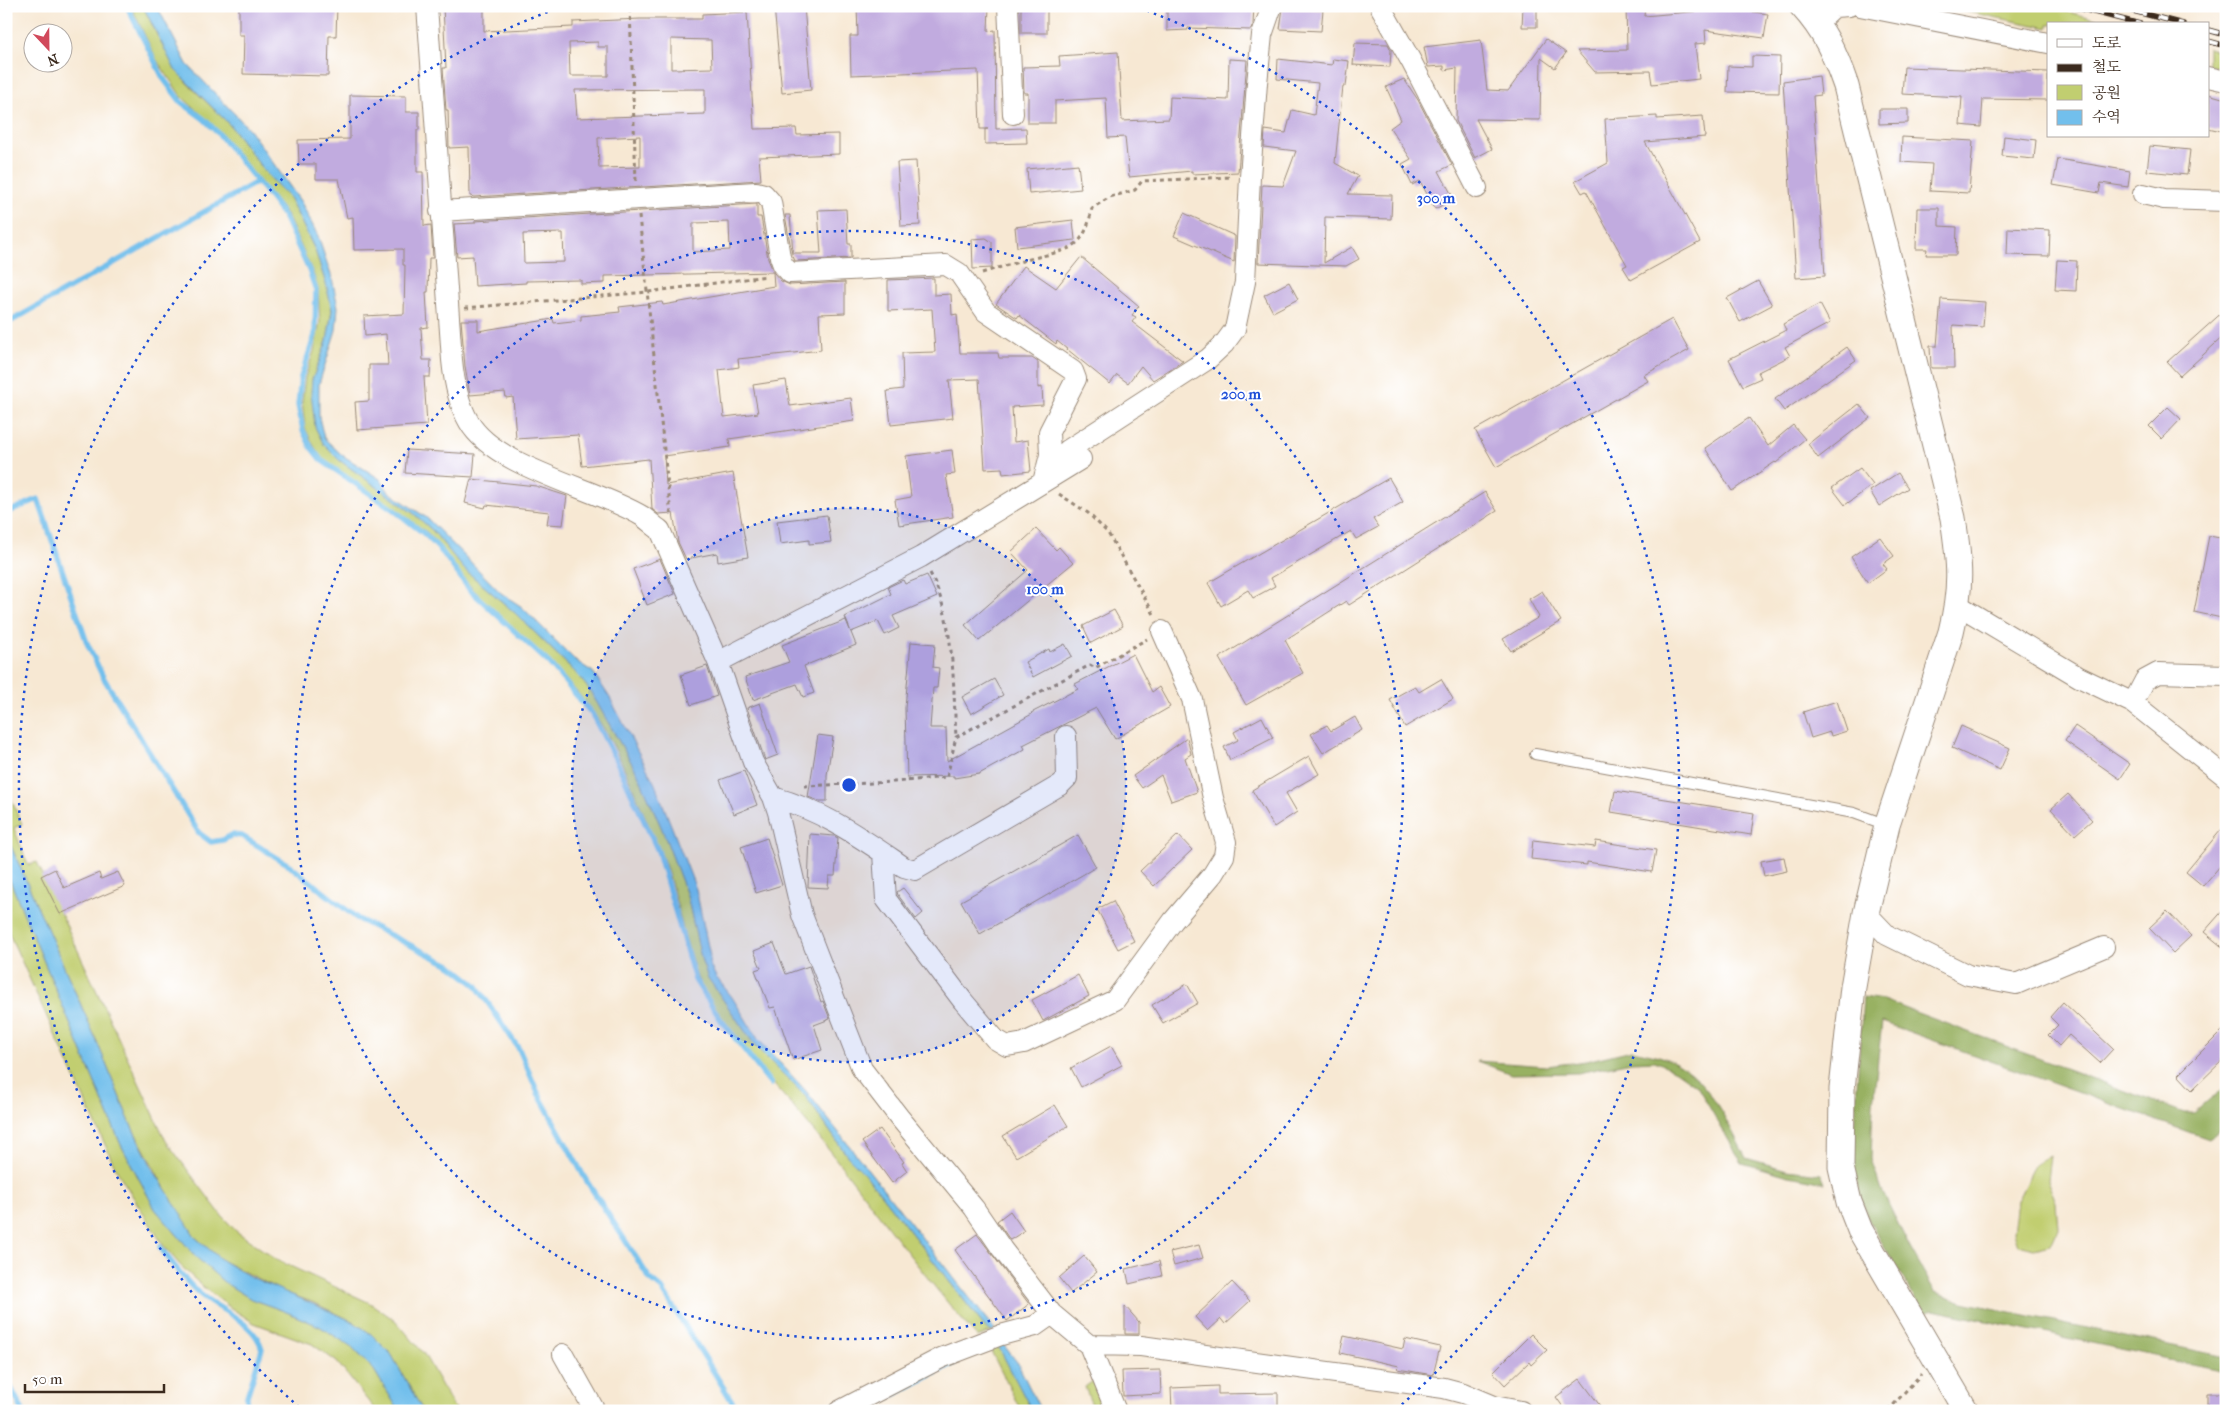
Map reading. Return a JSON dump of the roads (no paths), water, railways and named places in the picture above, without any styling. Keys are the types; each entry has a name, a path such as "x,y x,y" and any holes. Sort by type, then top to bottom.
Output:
{"street":[{"path":"427,6 440,211 454,382 460,403 469,423 488,445 516,461 642,516 660,530 718,662 753,762 773,797 802,915 862,1069 974,1208 1002,1249 1052,1314 1089,1345 1116,1411"},
{"path":"1008,6 1014,114"},
{"path":"1043,482 1068,450 1208,359 1224,344 1235,329 1245,282 1250,177 1262,35 1272,6"},
{"path":"1380,6 1416,70 1477,188"},
{"path":"1849,6 1834,7 1809,15 1834,52 1846,86 1953,518 1960,576 1958,604 1951,632 1887,825 1866,913 1854,987 1842,1089 1841,1167 1848,1202 1860,1230 1941,1364 1966,1411"},
{"path":"1860,6 2047,43"},
{"path":"2210,77 2226,81"},
{"path":"440,211 756,192 764,194 770,202 783,265 790,273 946,265 962,279 986,312 1073,371 1076,379 1049,432 1050,455 1043,482"},
{"path":"2143,194 2164,199 2226,201"},
{"path":"718,662 921,557 1081,459"},
{"path":"1958,604 2079,677 2133,703 2226,777"},
{"path":"883,853 886,899 963,1001 995,1039 1007,1046 1024,1043 1115,1000 1173,922 1213,874 1224,856 1226,842 1213,798 1192,699 1162,631"},
{"path":"2133,703 2145,680 2158,673 2226,675"},
{"path":"773,797 800,805 837,822 904,867 915,870 1060,786 1067,778 1066,736"},
{"path":"1866,913 1887,935 1968,975 2016,984 2104,947"},
{"path":"839,1411 941,1358 1001,1335 1035,1326 1052,1314"},
{"path":"1089,1345 1141,1346 1444,1388 1463,1393 1494,1406 1521,1411"},
{"path":"563,1354 595,1411"}],"lane":[{"path":"1535,754 1854,813 1887,825"}],"water":[{"path":"143,6 157,6 187,64 249,129 301,202 318,236 332,278 338,307 336,330 319,384 319,417 324,438 342,455 380,479 389,492 427,518 501,593 522,607 576,661 593,672 610,698 655,784 696,889 710,956 709,963 716,977 732,997 758,1039 806,1091 995,1330 992,1332 985,1327 865,1174 848,1157 806,1097 756,1047 708,978 702,962 687,895 662,829 638,774 589,689 575,672 515,613 464,569 433,531 413,513 339,460 324,445 315,427 311,392 312,380 327,341 332,310 315,250 290,199 266,173 229,124 175,70"},
{"path":"6,835 95,1037 131,1125 153,1169 196,1238 223,1261 251,1277 352,1321 371,1334 391,1354 423,1411 399,1411 374,1370 352,1347 319,1326 251,1299 225,1283 197,1258 155,1209 121,1145 6,871"},
{"path":"996,1342 1002,1343 1017,1362 1041,1411 1032,1411"}],"waterway":[{"path":"127,6 163,78 181,102 204,119 219,134 269,196 284,216 309,270 316,290 315,335 301,377 298,405 303,430 311,447 321,460 394,510 426,535 443,553 469,589 549,663 592,714 618,764 658,851 695,980 721,1020 771,1084"},
{"path":"6,324 257,182"},
{"path":"6,513 38,499 87,643 103,677 199,833 211,842 223,840 232,835 242,836 289,865 358,919 452,966 476,985 519,1049 538,1093 586,1180 650,1279 662,1289 738,1411"},
{"path":"160,1247 194,1289 245,1324 258,1340 262,1349 247,1396 247,1411"},
{"path":"867,1411 866,1409 956,1362"},
{"path":"6,1378 23,1411"},
{"path":"823,1411 834,1405"}],"railway":[{"path":"2071,6 2132,22"},
{"path":"2114,6 2175,22"},
{"path":"2210,31 2226,35"},
{"path":"2210,42 2226,46"}]}
